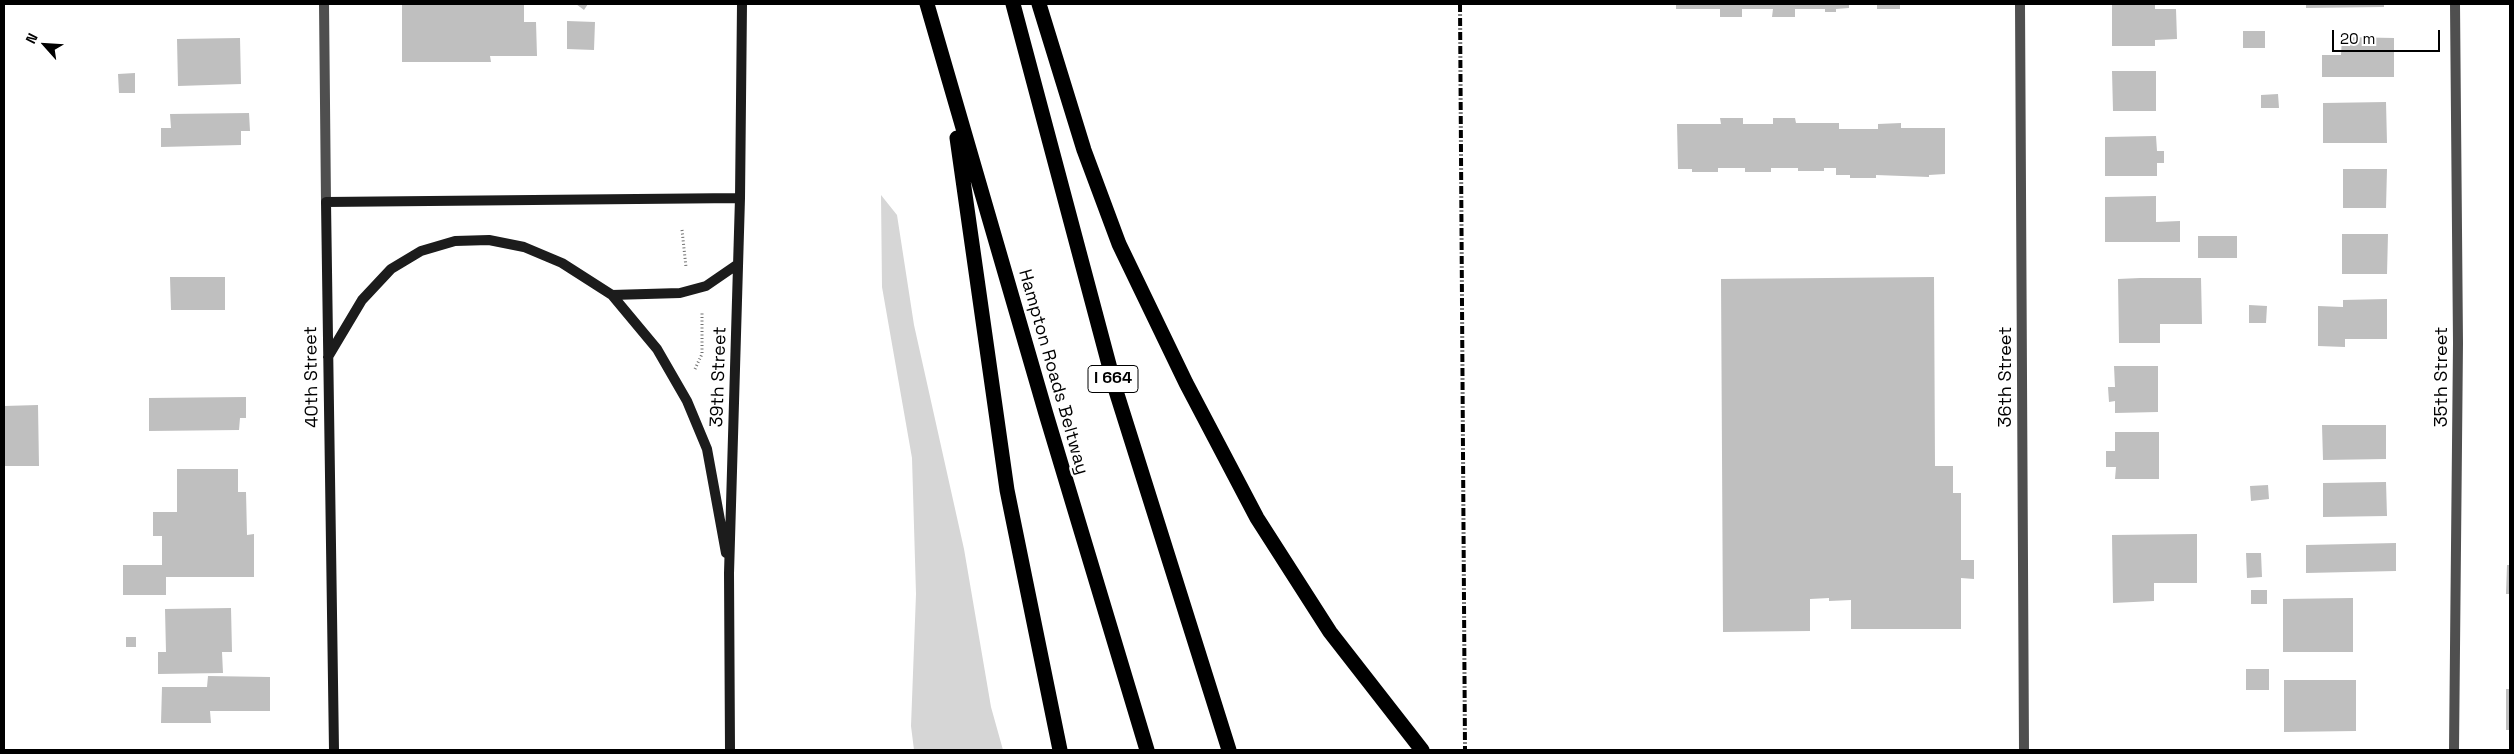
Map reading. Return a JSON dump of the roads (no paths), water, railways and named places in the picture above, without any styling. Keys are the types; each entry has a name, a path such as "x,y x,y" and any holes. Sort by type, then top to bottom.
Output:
{"highway":[{"name":"Hampton Roads Beltway","path":"927,4 949,84 1147,750"},
{"name":"I 664","path":"1013,4 1116,391 1229,750"},
{"path":"1039,4 1084,150 1119,244 1186,383 1257,518 1330,632 1422,750"},
{"path":"949,84 1007,490 1060,750"}],"main road":[{"name":"39th Street","path":"730,750 729,573 740,198 742,4"},
{"path":"326,202 740,198"},
{"name":"40th Street","path":"326,202 334,750"},
{"path":"328,358 362,300 391,269 422,251 455,241 489,240 524,247 562,263 612,295 657,349 687,401 706,448 729,573"},
{"path":"612,295 680,293 706,286 738,264"}],"street":[{"name":"40th Street","path":"324,4 326,202"},
{"name":"36th Street","path":"2020,4 2024,750"},
{"name":"35th Street","path":"2454,750 2458,343 2455,4"}],"railway":[{"path":"1460,4 1465,750"}]}
